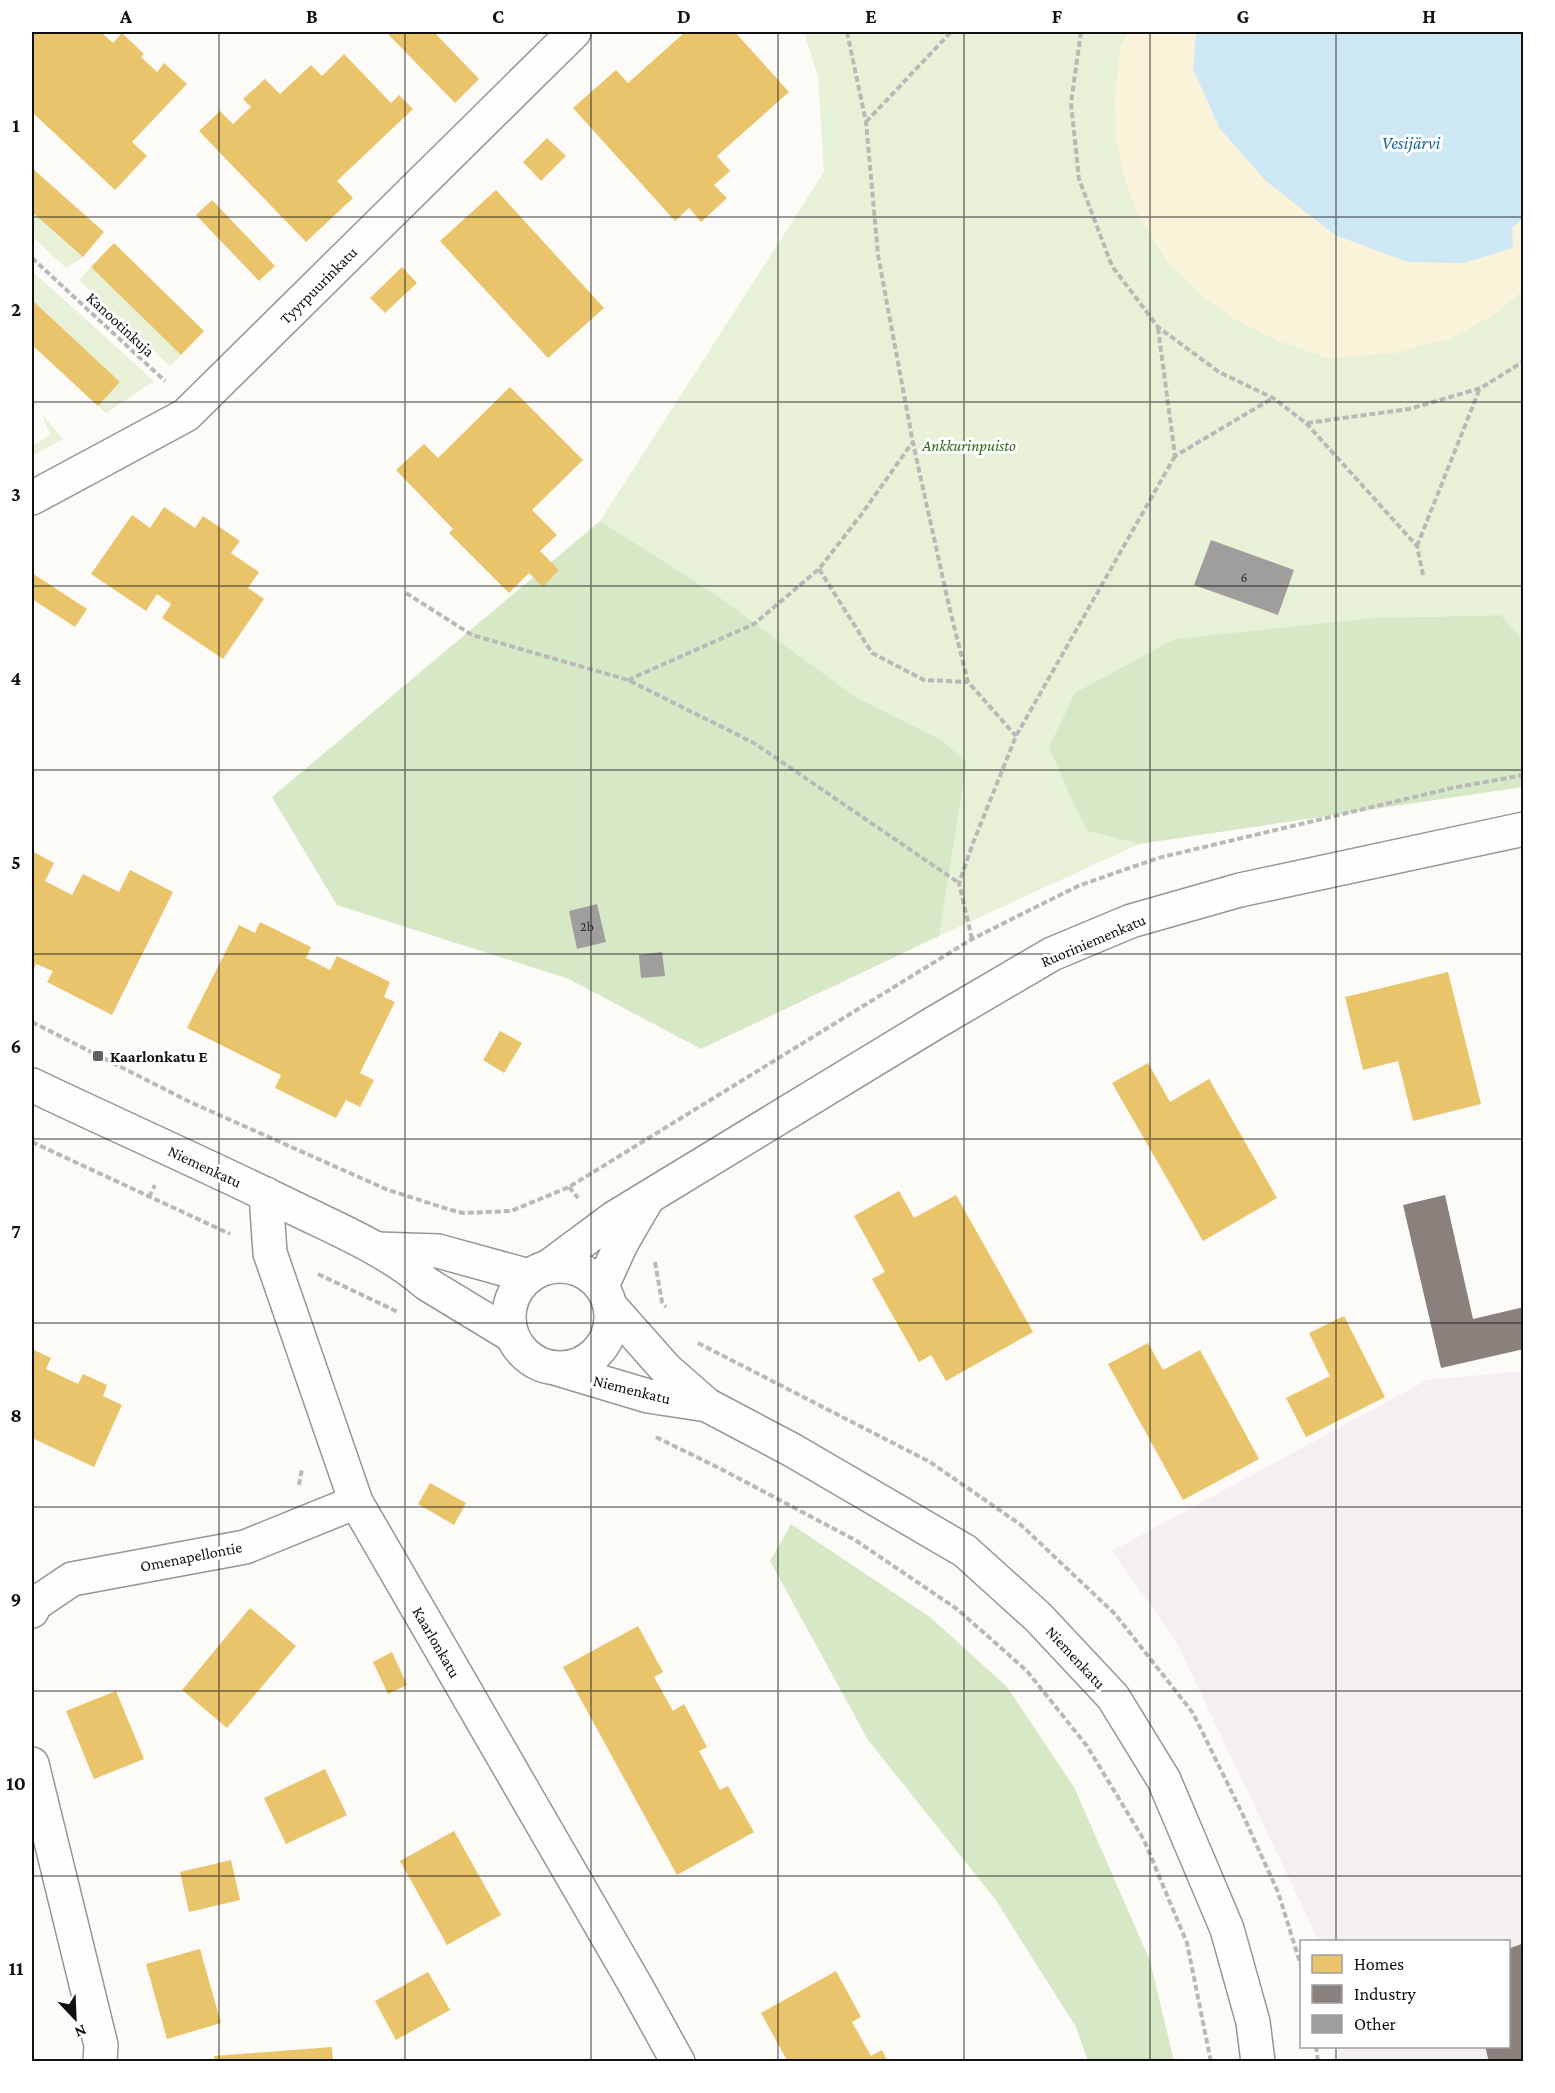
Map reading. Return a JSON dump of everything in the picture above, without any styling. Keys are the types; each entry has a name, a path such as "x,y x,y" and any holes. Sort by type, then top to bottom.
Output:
{"street":[{"name":"Tyyrpuurinkatu","path":"32,498 186,415 574,32"},
{"name":"Ruoriniemenkatu","path":"538,1271 607,1222 1052,954 1131,921 1239,890 1524,830"},
{"name":"Niemenkatu","path":"32,1085 266,1194 377,1249 427,1284 511,1335"},
{"name":"Kaarlonkatu","path":"266,1194 270,1252 356,1502 678,2061"},
{"name":"Ruoriniemenkatu","path":"607,1297 621,1244 647,1199"},
{"name":"Niemenkatu","path":"377,1249 438,1251 538,1271"},
{"path":"568,1266 587,1272 607,1297 612,1323 608,1338 600,1351 588,1361 574,1368 558,1369 538,1365 522,1352 511,1335 508,1319 510,1303 517,1288 538,1271 568,1266"},
{"name":"Niemenkatu","path":"607,1297 666,1369 707,1405 792,1450 964,1551 1038,1617 1113,1696 1164,1779 1227,1929 1253,2022 1258,2061"},
{"name":"Niemenkatu","path":"558,1369 648,1396 707,1405"},
{"name":"Omenapellontie","path":"32,1611 35,1604 72,1579 245,1546 356,1502"},
{"path":"32,1764 101,2044 100,2061"}],"path":[{"path":"847,32 866,122 878,255 913,442 968,682 1016,736"},
{"path":"866,122 951,32"},
{"path":"1081,32 1071,103 1079,179 1112,266 1158,327 1219,372 1273,398 1306,423 1417,546 1423,576"},
{"name":"Kanootinkuja","path":"32,258 167,383 186,415"},
{"path":"1158,327 1175,456"},
{"path":"1306,423 1409,409 1481,388 1524,361"},
{"path":"1417,546 1481,388"},
{"path":"972,939 959,883 1016,736 1175,456 1273,398"},
{"path":"628,680 754,624 819,569 913,442"},
{"path":"819,569 872,653 924,680 968,682"},
{"path":"406,592 472,635 628,680 754,743 959,883"},
{"path":"1452,788 1524,775"},
{"path":"32,1022 201,1106 388,1190 451,1210 463,1213 511,1211 569,1187"},
{"path":"32,1142 400,1313"},
{"path":"650,1435 723,1470 855,1540 957,1609 1027,1671 1087,1746 1144,1840 1187,1942 1211,2061"},
{"path":"292,1491 299,1485 303,1465"}],"shaded area":[{"path":"1523,1371 1523,2061 1338,2061 1339,2048 1510,2048 1510,1940 1319,1940 1175,1639 1112,1551 1427,1380"}],"green space":[{"name":"Ankkurinpuisto","path":"804,32 1128,32 1120,49 1115,99 1206,299 1235,319 1279,341 1327,358 1490,317 1523,290 1523,640 1501,615 1376,618 1088,831 1139,844 939,936 967,762 943,741 854,696 600,521 824,172 818,76"},
{"path":"32,212 83,257 66,268 32,236"},
{"path":"91,267 181,355 170,366 79,280"},
{"path":"32,271 154,381 106,413 98,406 120,382 32,300"},
{"path":"42,414 63,439 32,456 32,446 50,435"},
{"path":"600,521 716,595 854,696 943,741 967,762 939,936 701,1049 569,979 337,905 272,797"},
{"path":"1501,615 1523,640 1523,787 1139,844 1088,831 1049,747 1075,693 1175,639 1376,618"},
{"path":"791,1524 930,1617 1007,1687 1074,1787 1150,1961 1174,2061 1088,2061 1076,2027 995,1899 868,1740 770,1561"}],"sand":[{"path":"1128,32 1196,32 1193,69 1512,228 1523,217 1523,290 1490,317 1451,338 1397,353 1327,358 1279,341 1235,319 1206,299 1168,263 1137,213 1124,176 1116,140 1115,99 1120,49"}],"water":[{"name":"Vesijärvi","path":"1196,32 1523,32 1524,217 1512,228 1513,248 1464,263 1408,262 1335,235 1266,181 1220,129 1193,69"}],"building: Homes":[{"path":"32,32 101,32 113,43 122,33 144,54 141,57 157,72 164,63 187,84 132,142 147,156 115,190 32,112"},
{"path":"386,32 434,32 479,79 455,103"},
{"path":"685,32 735,32 789,92 717,156 730,171 714,185 727,198 701,222 689,208 675,221 573,108 616,70 628,83"},
{"path":"344,54 391,103 399,95 413,109 337,181 353,198 306,242 199,131 220,111 233,124 251,107 243,99 265,79 280,94 311,65 322,76"},
{"path":"547,138 566,156 541,181 523,162"},
{"path":"32,168 104,232 83,257 32,212"},
{"path":"496,190 604,308 548,358 440,241"},
{"path":"212,200 275,266 259,281 196,215"},
{"path":"114,243 204,331 181,355 91,267"},
{"path":"402,267 417,283 385,313 370,298"},
{"path":"32,300 120,382 98,406 32,345"},
{"path":"510,387 583,460 532,510 557,535 540,551 559,570 543,587 529,573 509,593 449,533 453,529 396,470 424,444 438,458"},
{"path":"164,507 195,528 203,516 240,541 231,553 259,572 248,588 264,599 223,659 162,618 171,604 157,594 146,611 91,574 132,515 150,528"},
{"path":"32,573 87,609 75,627 32,599"},
{"path":"32,851 54,863 45,881 72,895 83,874 119,892 130,870 173,892 112,1015 47,982 53,971 36,964 32,973"},
{"path":"260,922 311,947 306,958 330,970 337,956 390,982 384,997 395,1002 360,1073 374,1080 360,1107 346,1100 336,1118 275,1088 281,1075 187,1028 239,925 255,933"},
{"path":"1448,972 1481,1104 1413,1121 1398,1061 1363,1070 1345,997"},
{"path":"500,1031 522,1043 504,1073 483,1060"},
{"path":"1148,1063 1170,1102 1209,1079 1277,1198 1203,1241 1112,1083"},
{"path":"899,1191 914,1218 956,1195 1033,1332 946,1381 931,1355 919,1362 872,1279 885,1272 854,1216"},
{"path":"1344,1316 1385,1397 1306,1437 1286,1398 1330,1376 1309,1333"},
{"path":"1148,1343 1163,1370 1200,1350 1259,1459 1183,1500 1108,1364"},
{"path":"32,1349 51,1358 46,1369 78,1384 83,1374 107,1385 103,1396 122,1405 94,1467 32,1438"},
{"path":"430,1483 466,1503 454,1525 418,1504"},
{"path":"250,1608 296,1646 227,1728 182,1690"},
{"path":"638,1626 663,1672 654,1677 673,1711 684,1704 707,1747 699,1751 720,1790 728,1786 754,1832 677,1875 563,1667"},
{"path":"392,1652 407,1685 388,1694 373,1662"},
{"path":"116,1691 144,1759 94,1779 66,1711"},
{"path":"325,1769 347,1815 286,1844 264,1798"},
{"path":"454,1831 501,1915 447,1945 400,1861"},
{"path":"231,1860 240,1900 189,1912 180,1872"},
{"path":"200,1949 221,2023 167,2039 146,1964"},
{"path":"836,1971 861,2017 852,2022 871,2056 882,2050 888,2062 788,2062 761,2013"},
{"path":"428,1972 450,2010 396,2040 375,2001"},
{"path":"332,2047 333,2062 214,2062 214,2056"}],"building: Industry":[{"path":"1445,1195 1473,1319 1524,1307 1524,1349 1441,1368 1403,1205"},
{"path":"1524,1943 1524,2062 1489,2062 1486,2048 1510,2048 1510,1948"}],"building: Other":[{"path":"1211,540 1294,570 1278,615 1194,585"},
{"path":"597,904 606,942 577,949 569,911"},
{"path":"662,952 665,976 641,978 639,955"}],"place":[{"name":"Kaarlonkatu E","path":"98,1056"}]}
